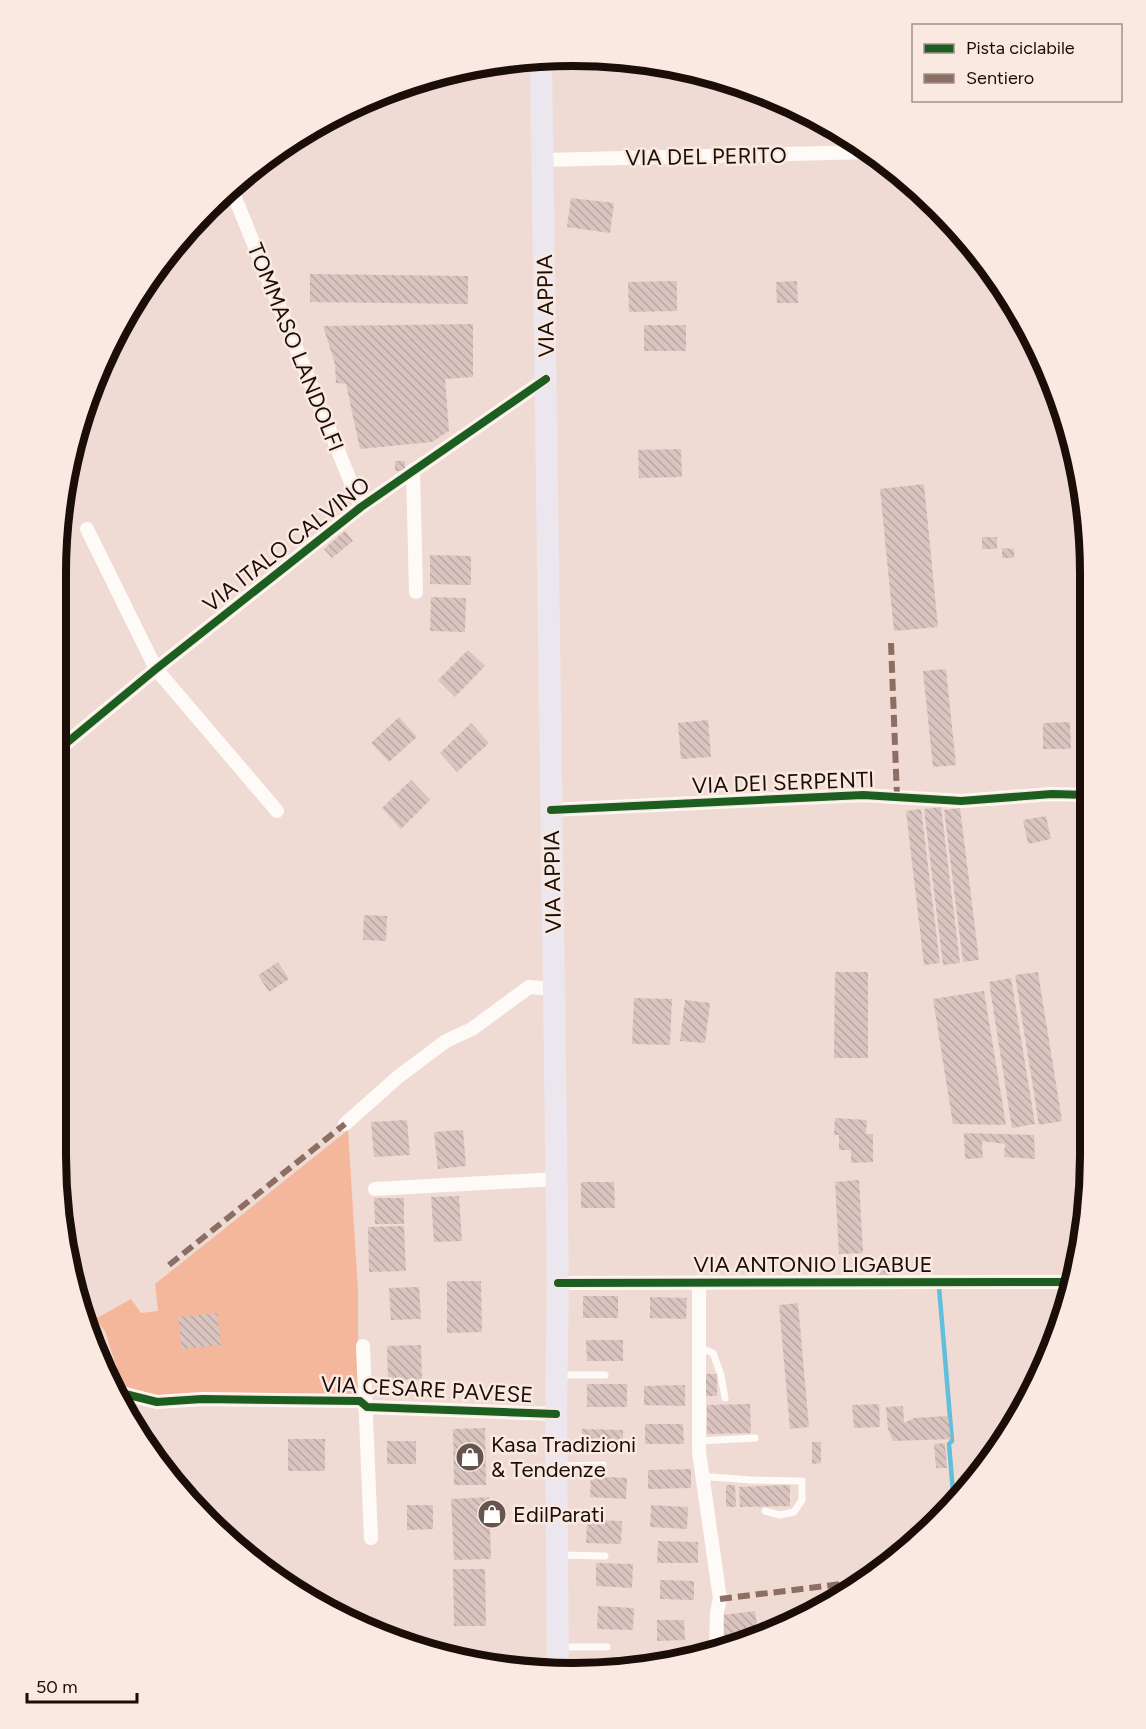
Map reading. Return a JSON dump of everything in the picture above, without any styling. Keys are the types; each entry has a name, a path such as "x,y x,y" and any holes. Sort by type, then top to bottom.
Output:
{"main road":[{"name":"VIA APPIA","path":"541,67 558,1283 556,1414 558,1663"}],"street":[{"name":"VIA DEL PERITO","path":"543,160 857,152"},
{"name":"TOMMASO LANDOLFI","path":"234,196 361,507"},
{"name":"VIA ITALO CALVINO","path":"66,743 361,507 546,379"},
{"path":"414,470 416,592"},
{"path":"87,529 156,669 277,811"},
{"name":"VIA DEI SERPENTI","path":"551,810 862,795 961,801 1052,794 1080,795"},
{"path":"345,1124 398,1077 446,1041 472,1029 529,987 553,989"},
{"path":"375,1189 556,1179"},
{"path":"699,1282 699,1441 720,1599 717,1612 716,1642"},
{"name":"VIA ANTONIO LIGABUE","path":"558,1283 1064,1282"},
{"path":"363,1346 371,1538"},
{"name":"VIA CESARE PAVESE","path":"125,1394 157,1401 202,1399 360,1401 367,1407 556,1414"}],"lane":[{"path":"699,1350 703,1349 713,1353 721,1375 725,1398"},
{"path":"557,1376 604,1375"},
{"path":"699,1441 754,1438"},
{"path":"556,1466 603,1465"},
{"path":"703,1478 802,1481 802,1500 794,1512 780,1515 765,1511"},
{"path":"557,1555 605,1556"},
{"path":"558,1647 607,1647"}],"shaded area":[{"path":"348,1130 358,1290 358,1397 155,1397 122,1385 105,1331 95,1319 131,1299 141,1313 158,1311 155,1284"}],"building":[{"path":"571,198 614,203 610,233 567,227"},
{"path":"310,274 468,276 468,304 310,302"},
{"path":"677,281 677,311 629,312 628,282"},
{"path":"797,281 798,303 777,303 776,282"},
{"path":"473,324 473,377 445,379 449,431 432,442 360,449 346,384 336,383 335,364 323,326"},
{"path":"644,325 686,325 686,351 644,351"},
{"path":"681,449 682,477 639,478 638,450"},
{"path":"395,461 405,461 405,471 395,471"},
{"path":"924,484 938,627 894,631 880,489"},
{"path":"345,531 353,541 332,558 324,549"},
{"path":"982,537 997,537 997,549 982,549"},
{"path":"1002,548 1014,549 1014,558 1002,558"},
{"path":"430,555 471,556 471,585 430,584"},
{"path":"431,597 466,598 465,632 430,631"},
{"path":"468,650 485,666 455,697 438,680"},
{"path":"946,669 956,765 933,767 923,671"},
{"path":"399,717 417,737 389,762 371,743"},
{"path":"708,720 711,757 681,759 678,723"},
{"path":"1070,722 1071,749 1043,749 1043,723"},
{"path":"471,723 489,743 457,772 440,753"},
{"path":"411,780 430,800 401,829 382,808"},
{"path":"941,807 960,963 943,965 924,809"},
{"path":"960,808 979,960 963,962 944,810"},
{"path":"921,809 940,963 924,965 906,811"},
{"path":"1046,816 1051,839 1028,844 1023,820"},
{"path":"364,915 387,916 386,941 363,940"},
{"path":"278,962 289,979 269,992 258,975"},
{"path":"835,972 868,972 868,1058 834,1058"},
{"path":"1038,972 1062,1121 1039,1125 1015,975"},
{"path":"1011,978 1035,1124 1012,1128 989,982"},
{"path":"984,991 1006,1125 953,1124 933,999"},
{"path":"634,998 672,999 670,1045 632,1044"},
{"path":"685,1000 710,1003 705,1043 680,1041"},
{"path":"835,1118 867,1120 866,1134 873,1134 873,1162 851,1163 851,1150 839,1150 839,1135 834,1135"},
{"path":"407,1120 410,1155 374,1157 371,1122"},
{"path":"463,1130 466,1166 438,1169 434,1132"},
{"path":"964,1133 1034,1135 1035,1159 1004,1157 1005,1144 982,1141 983,1158 965,1159"},
{"path":"859,1180 863,1253 839,1254 835,1182"},
{"path":"581,1182 614,1182 615,1208 581,1208"},
{"path":"459,1196 462,1241 434,1242 431,1197"},
{"path":"374,1198 404,1198 404,1224 375,1224"},
{"path":"404,1226 406,1271 369,1272 368,1227"},
{"path":"877,1261 893,1262 893,1275 877,1275"},
{"path":"447,1281 481,1281 482,1332 447,1333"},
{"path":"419,1287 421,1319 391,1320 389,1288"},
{"path":"583,1296 618,1296 618,1318 583,1318"},
{"path":"650,1297 687,1298 686,1319 650,1318"},
{"path":"798,1303 809,1427 790,1429 779,1305"},
{"path":"217,1313 221,1345 182,1349 178,1317"},
{"path":"586,1340 623,1340 623,1361 587,1361"},
{"path":"421,1345 422,1379 388,1380 387,1346"},
{"path":"703,1374 717,1374 717,1396 703,1396"},
{"path":"587,1384 627,1384 627,1407 587,1407"},
{"path":"685,1385 685,1406 644,1405 644,1386"},
{"path":"750,1404 751,1433 707,1434 707,1405"},
{"path":"879,1404 880,1427 854,1428 852,1405"},
{"path":"903,1406 904,1423 914,1418 948,1416 951,1439 893,1441 888,1429 886,1407"},
{"path":"645,1424 683,1424 684,1444 645,1444"},
{"name":"Kasa Tradizioni & Tendenze","path":"485,1428 486,1485 454,1485 453,1429"},
{"path":"582,1429 623,1430 623,1453 582,1452"},
{"path":"288,1439 325,1439 325,1471 288,1471"},
{"path":"387,1441 416,1441 416,1464 387,1464"},
{"path":"812,1442 821,1442 821,1463 812,1464"},
{"path":"945,1443 947,1468 936,1468 934,1444"},
{"path":"691,1469 691,1488 648,1489 648,1470"},
{"path":"591,1476 627,1478 626,1499 590,1497"},
{"path":"726,1485 735,1485 736,1507 726,1507"},
{"path":"790,1485 790,1506 740,1507 739,1487"},
{"path":"489,1497 491,1559 454,1560 451,1499"},
{"path":"407,1505 433,1505 433,1529 407,1530"},
{"path":"651,1505 688,1507 687,1529 650,1527"},
{"path":"587,1520 622,1521 621,1544 586,1543"},
{"path":"658,1541 698,1542 698,1563 657,1563"},
{"path":"596,1563 633,1564 632,1588 596,1586"},
{"path":"453,1569 485,1569 486,1626 454,1626"},
{"path":"660,1580 694,1581 694,1600 660,1599"},
{"path":"598,1606 634,1608 633,1630 597,1629"},
{"path":"755,1611 757,1628 725,1639 722,1615"},
{"path":"657,1620 684,1620 685,1640 657,1641"},
{"path":"584,1659 631,1659 606,1662 584,1663"}],"waterway":[{"path":"939,1287 952,1441 949,1444 953,1491"}],"marked path":[{"path":"891,643 897,797"},
{"path":"169,1265 345,1124"},
{"path":"720,1599 846,1584"}],"cycle path":[{"path":"66,743 361,507 546,379"},
{"path":"551,810 863,795 961,801 1052,794 1080,795"},
{"path":"558,1283 1064,1282"},
{"path":"126,1394 157,1402 202,1399 360,1401 367,1407 556,1414"}],"place":[{"name":"Kasa Tradizioni & Tendenze","path":"470,1457"},
{"name":"EdilParati","path":"492,1514"}]}
